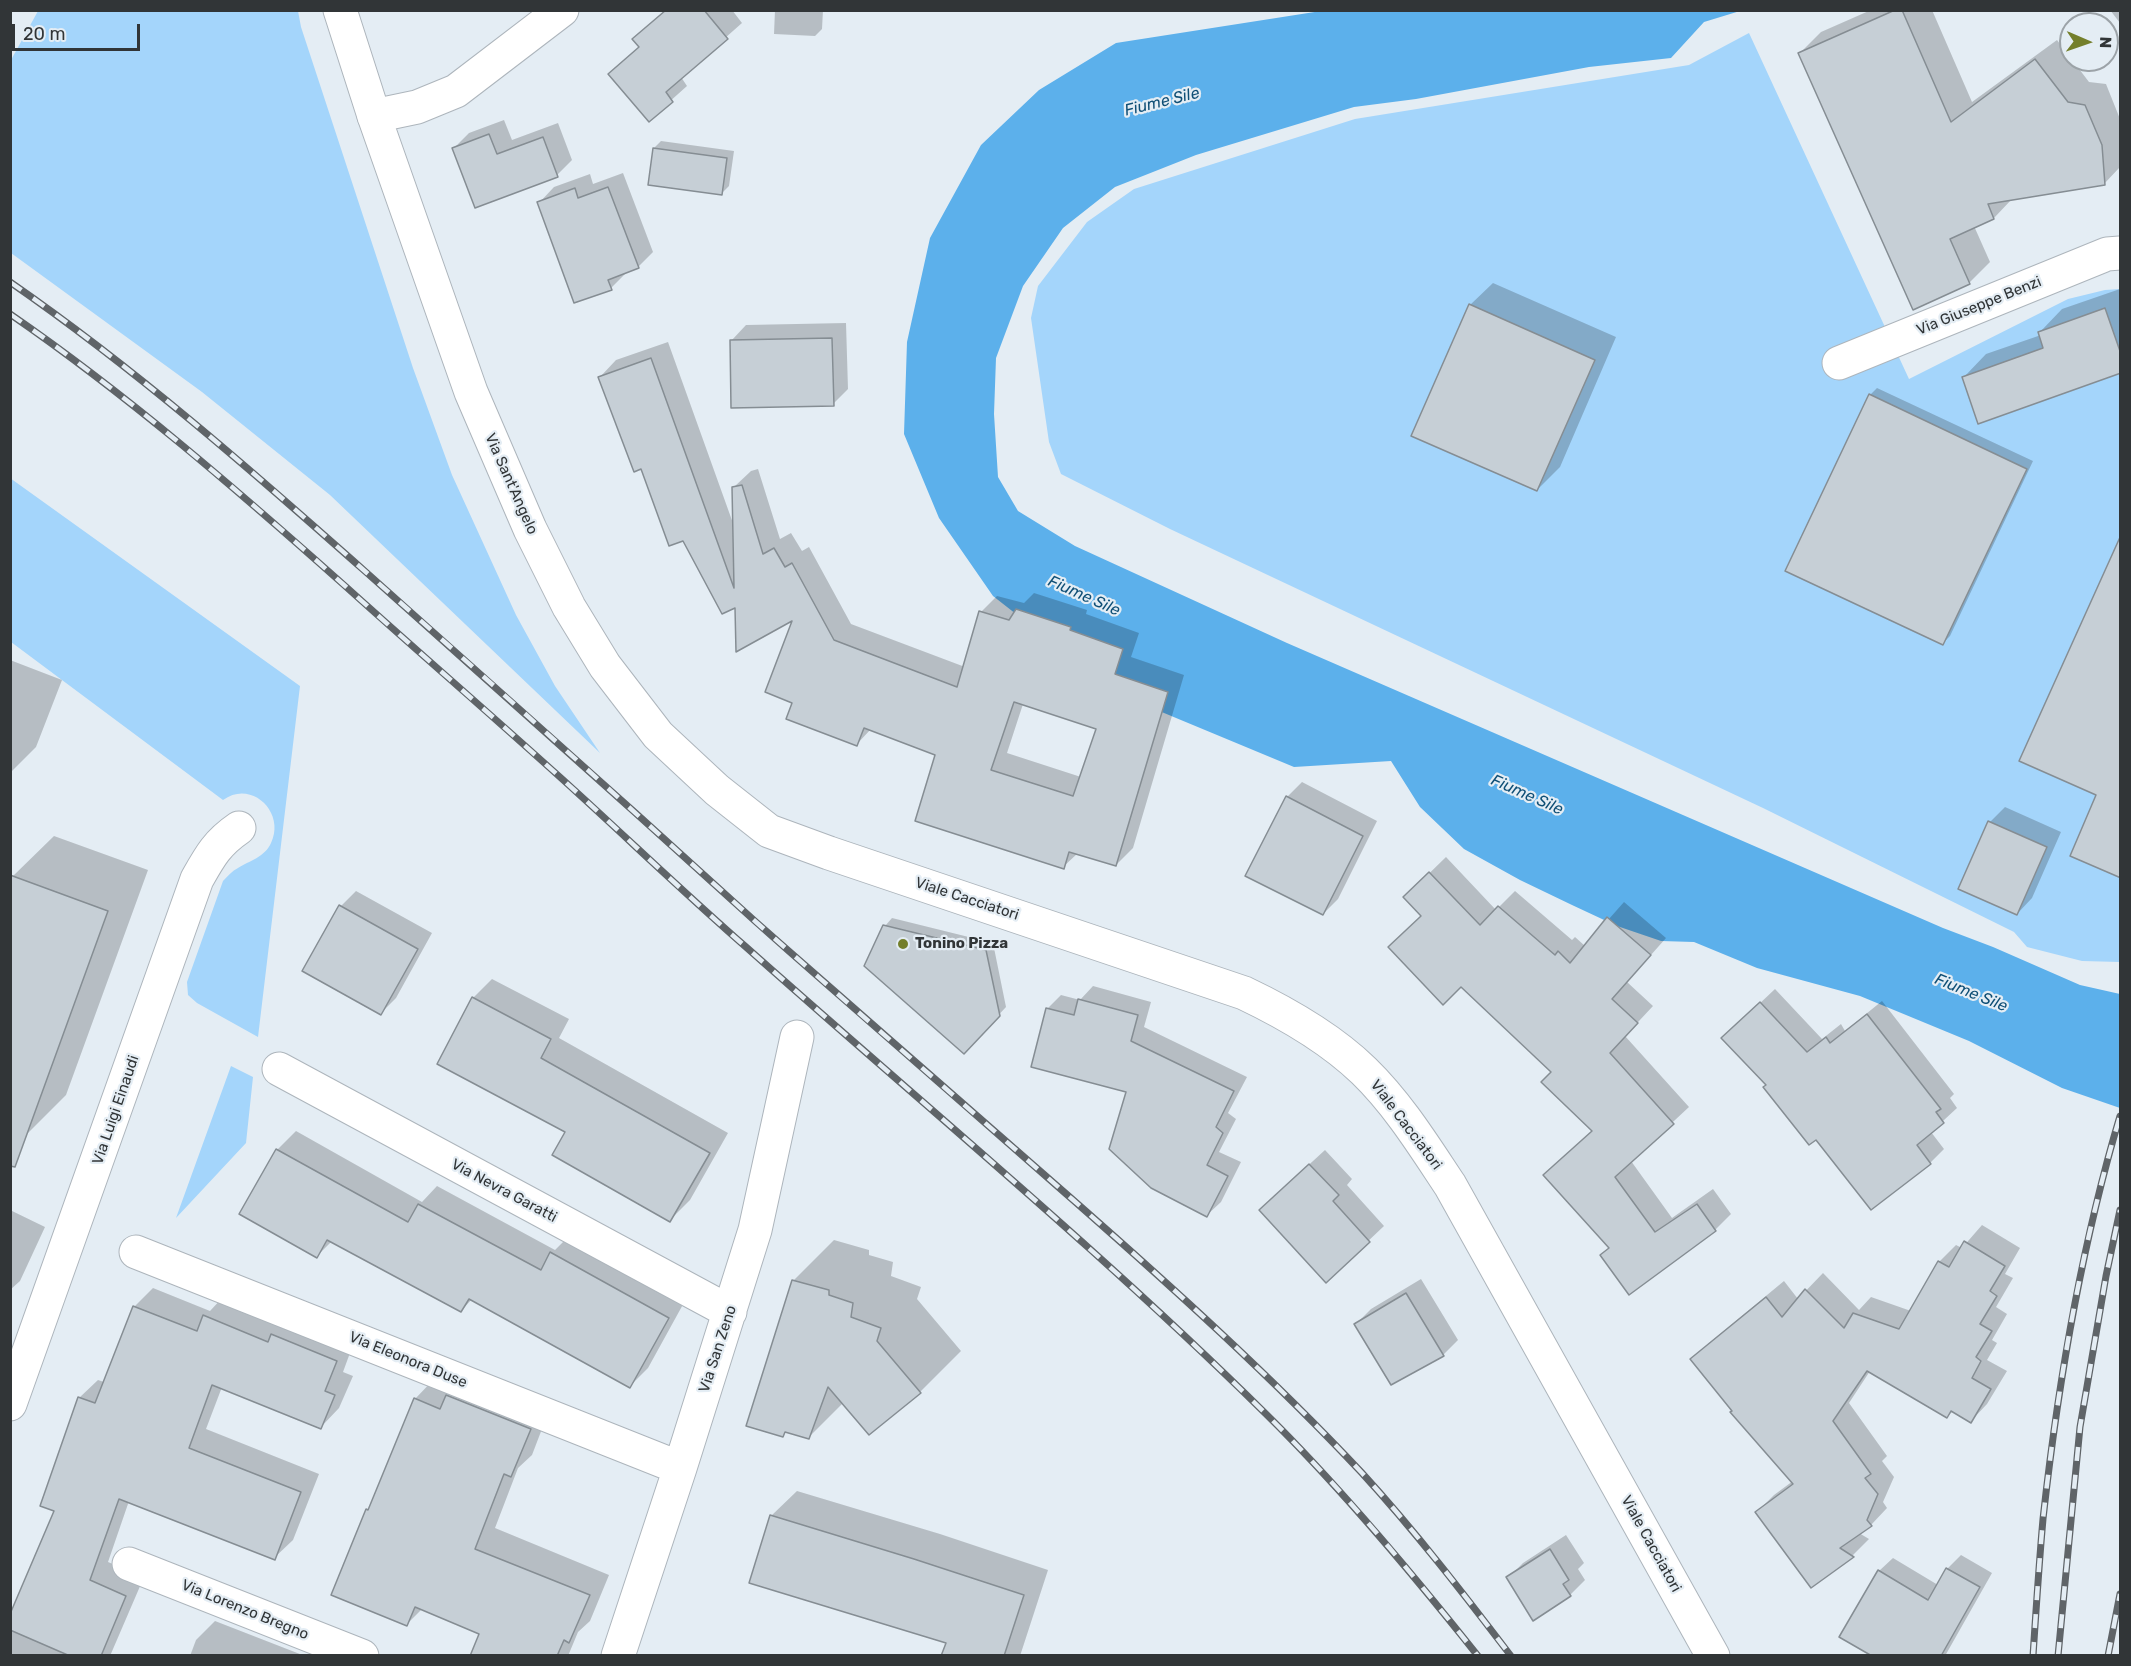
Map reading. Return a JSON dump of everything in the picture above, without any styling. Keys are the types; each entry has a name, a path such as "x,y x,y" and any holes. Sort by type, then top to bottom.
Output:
{"street":[{"name":"Via Sant'Angelo","path":"340,10 374,116 471,392 530,529 569,606 599,656 658,735 717,790 769,831 829,854"},
{"path":"374,116 417,107 456,91 562,10"},
{"name":"Via Giuseppe Benzi","path":"1839,363 2107,254 2121,253"},
{"name":"Via Luigi Einaudi","path":"10,1404 197,879 213,850 239,828"},
{"name":"Viale Cacciatori","path":"829,854 1244,993 1276,1008 1324,1039 1363,1071 1422,1142 1450,1185 1713,1656"},
{"name":"Via San Zeno","path":"618,1656 755,1230 797,1037"},
{"name":"Via Nevra Garatti","path":"279,1069 730,1312"},
{"name":"Via Eleonora Duse","path":"136,1252 680,1468"},
{"name":"Via Lorenzo Bregno","path":"129,1563 362,1656"}],"shaded area":[{"path":"38,11 298,11 301,27 413,368 452,475 516,615 555,686 600,753 330,495 202,392 11,253 11,60"},
{"path":"1749,33 1909,379 2068,299 2105,290 2120,289 2120,962 2082,961 2027,947 2014,932 1763,808 1170,529 1061,474 1049,442 1031,318 1038,286 1087,222 1134,189 1355,119 1689,65"},
{"path":"10,478 300,686 258,1037 197,1003 188,995 187,982 223,881 236,869 261,855 271,843 274,820 270,810 254,796 234,795 223,800 11,642"},
{"path":"231,1066 253,1077 246,1143 176,1218"}],"water":[{"name":"Fiume Sile","path":"1321,11 1740,11 1704,22 1671,58 1589,67 1416,99 1354,107 1196,155 1115,187 1063,228 1023,286 996,358 994,414 998,477 1018,511 1075,546 1287,643 1943,928 2080,985 2120,994 2120,1108 2062,1088 1969,1041 1860,996 1757,968 1694,942 1661,941 1617,926 1520,880 1464,849 1420,807 1391,761 1294,767 1140,703 1044,636 993,596 939,518 904,434 907,342 930,238 981,145 1039,90 1116,43"}],"building":[{"path":"666,10 704,10 728,39 666,92 673,102 649,122 608,74 639,47 632,39"},
{"path":"1895,10 1902,10 1951,122 2035,59 2068,102 2085,105 2102,145 2105,185 1988,204 1994,219 1950,239 1970,284 1913,310 1798,53"},
{"path":"489,134 497,154 543,137 558,177 475,208 452,148"},
{"path":"653,148 727,158 722,195 648,185"},
{"path":"608,187 639,268 608,280 612,290 574,303 537,202 575,188 578,198"},
{"path":"1469,304 1595,360 1537,491 1411,436"},
{"path":"2105,308 2121,354 2121,373 1978,424 1962,377 2043,348 2038,332"},
{"path":"832,338 834,406 731,408 730,340"},
{"path":"651,358 734,588 732,487 742,485 763,554 774,548 785,567 792,563 834,640 957,687 979,611 1009,620 1016,609 1071,627 1070,630 1123,649 1115,674 1168,692 1116,866 1069,852 1064,869 915,821 935,755 864,728 857,746 786,719 792,703 765,692 792,621 736,652 735,608 722,614 683,541 669,546 641,469 634,472 598,377","holes":["1014,702 1096,729 1073,796 991,770"]},
{"path":"1869,394 2027,469 1943,645 1785,571"},
{"path":"2121,535 2121,878 2070,856 2096,795 2019,761"},
{"path":"1286,796 1363,836 1323,915 1245,876"},
{"path":"1988,821 2047,847 2017,915 1958,889"},
{"path":"1429,872 1480,925 1498,906 1555,955 1558,951 1570,963 1607,917 1651,955 1612,999 1638,1023 1610,1053 1674,1124 1615,1177 1655,1232 1697,1204 1716,1231 1629,1295 1600,1255 1609,1248 1543,1175 1592,1131 1541,1082 1551,1072 1461,987 1443,1005 1388,947 1421,916 1403,897"},
{"path":"10,875 108,911 15,1167 10,1166"},
{"path":"339,905 418,949 381,1015 302,971"},
{"path":"883,925 986,950 1000,1016 964,1054 864,966"},
{"path":"472,997 551,1039 541,1058 710,1153 670,1222 552,1155 565,1132 437,1064"},
{"path":"1078,999 1138,1015 1131,1041 1234,1091 1216,1127 1223,1133 1207,1165 1228,1176 1207,1217 1151,1188 1109,1149 1126,1092 1031,1067 1046,1008 1074,1015"},
{"path":"1760,1002 1807,1052 1826,1037 1830,1043 1867,1014 1941,1109 1936,1112 1944,1123 1917,1145 1931,1164 1871,1210 1816,1140 1809,1145 1763,1087 1766,1085 1721,1038"},
{"path":"276,1149 408,1222 418,1204 541,1270 550,1252 669,1318 630,1388 469,1299 461,1312 327,1240 317,1258 239,1214"},
{"path":"1309,1164 1339,1195 1333,1201 1370,1242 1326,1283 1259,1210"},
{"path":"1964,1241 2005,1266 1990,1291 1997,1296 1980,1324 1992,1331 1976,1357 1981,1361 1972,1378 1991,1389 1971,1423 1951,1411 1947,1418 1867,1371 1833,1421 1871,1474 1865,1478 1878,1494 1867,1520 1872,1526 1840,1548 1854,1557 1811,1588 1755,1512 1793,1484 1730,1412 1732,1411 1690,1359 1766,1297 1782,1317 1805,1289 1844,1328 1853,1313 1899,1329 1938,1261 1949,1267"},
{"path":"792,1280 829,1290 829,1295 853,1303 851,1317 881,1328 877,1341 921,1393 869,1435 828,1387 809,1439 785,1432 783,1437 746,1426"},
{"path":"1406,1293 1444,1356 1391,1385 1354,1324"},
{"path":"133,1306 197,1331 203,1315 268,1342 271,1334 337,1361 325,1391 335,1395 321,1429 212,1385 189,1448 301,1492 275,1560 119,1499 90,1580 126,1596 101,1656 70,1656 10,1630 10,1614 54,1511 40,1506 78,1397 95,1403"},
{"path":"446,1395 531,1429 511,1477 504,1474 475,1549 590,1595 569,1643 564,1640 557,1656 470,1656 479,1634 415,1607 407,1626 331,1595 414,1398 440,1409"},
{"path":"770,1515 1024,1595 1004,1656 941,1656 946,1643 749,1583"},
{"path":"1550,1549 1569,1580 1563,1584 1571,1596 1533,1621 1506,1577"},
{"path":"1946,1568 1980,1587 1941,1656 1872,1656 1839,1637 1878,1570 1928,1600"}],"railway":[{"path":"10,282 103,350 281,497 756,922 1184,1299 1257,1367 1362,1473 1420,1540 1511,1656"},
{"path":"10,314 140,411 263,514 534,754 723,926 1140,1294 1267,1415 1322,1472 1402,1563 1478,1656"},
{"path":"2033,1656 2043,1519 2072,1316 2082,1265 2120,1116"},
{"path":"2058,1656 2080,1427 2106,1276 2120,1210"},
{"path":"2108,1656 2120,1594"}],"place":[{"name":"Tonino Pizza","path":"903,944"}]}
